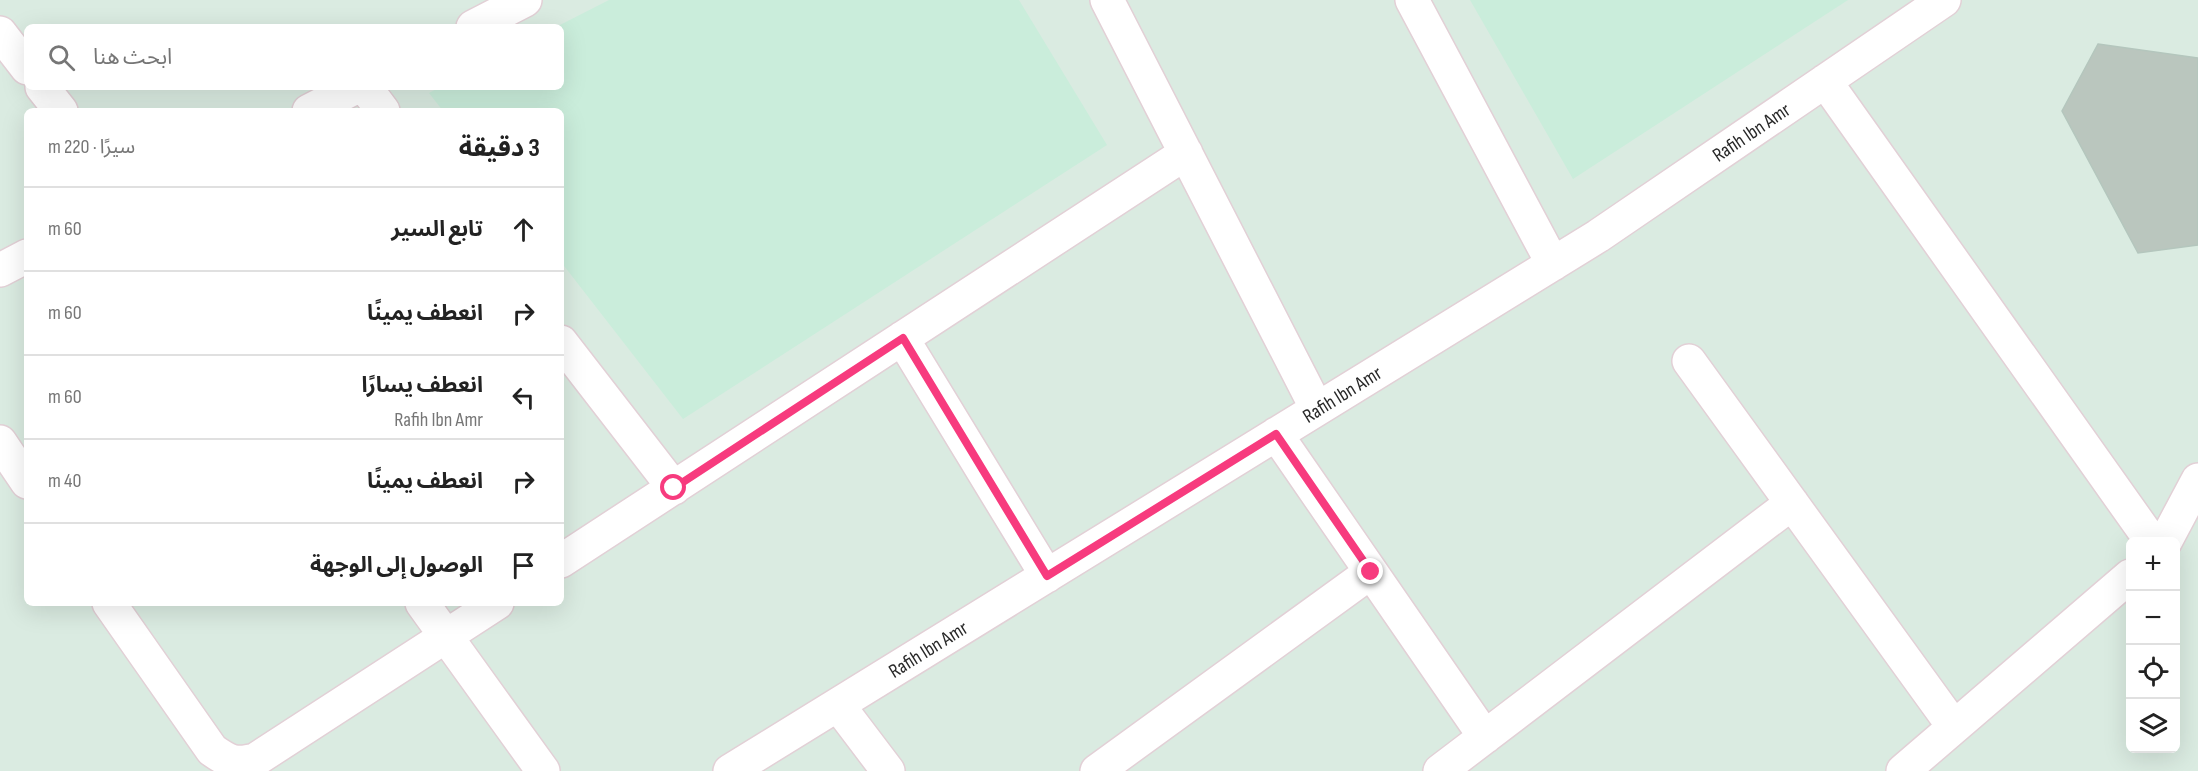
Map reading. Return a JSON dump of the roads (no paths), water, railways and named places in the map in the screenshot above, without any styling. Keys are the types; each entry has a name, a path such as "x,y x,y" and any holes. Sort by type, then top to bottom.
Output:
{"street":[{"path":"479,24 525,0"},
{"path":"1107,0 1317,409"},
{"path":"1412,0 1553,264"},
{"name":"Rafih Ibn Amr","path":"730,771 1598,236 1944,0"},
{"path":"0,33 24,64"},
{"path":"1825,81 2148,537"},
{"path":"44,90 59,108"},
{"path":"315,108 350,90"},
{"path":"367,90 381,108"},
{"path":"564,559 1186,153"},
{"path":"0,270 24,258"},
{"path":"903,338 1047,576"},
{"path":"564,346 674,488"},
{"path":"1689,361 1954,728"},
{"path":"1276,434 1485,737"},
{"path":"0,442 24,478"},
{"path":"2168,537 2198,480"},
{"path":"1440,771 1792,503"},
{"path":"2180,537 2198,524"},
{"path":"1109,767 1371,572"},
{"path":"1903,771 2126,579"},
{"path":"112,606 205,742 226,760 240,764 255,760 492,606"},
{"path":"424,606 543,771"},
{"path":"838,705 888,771"}]}
